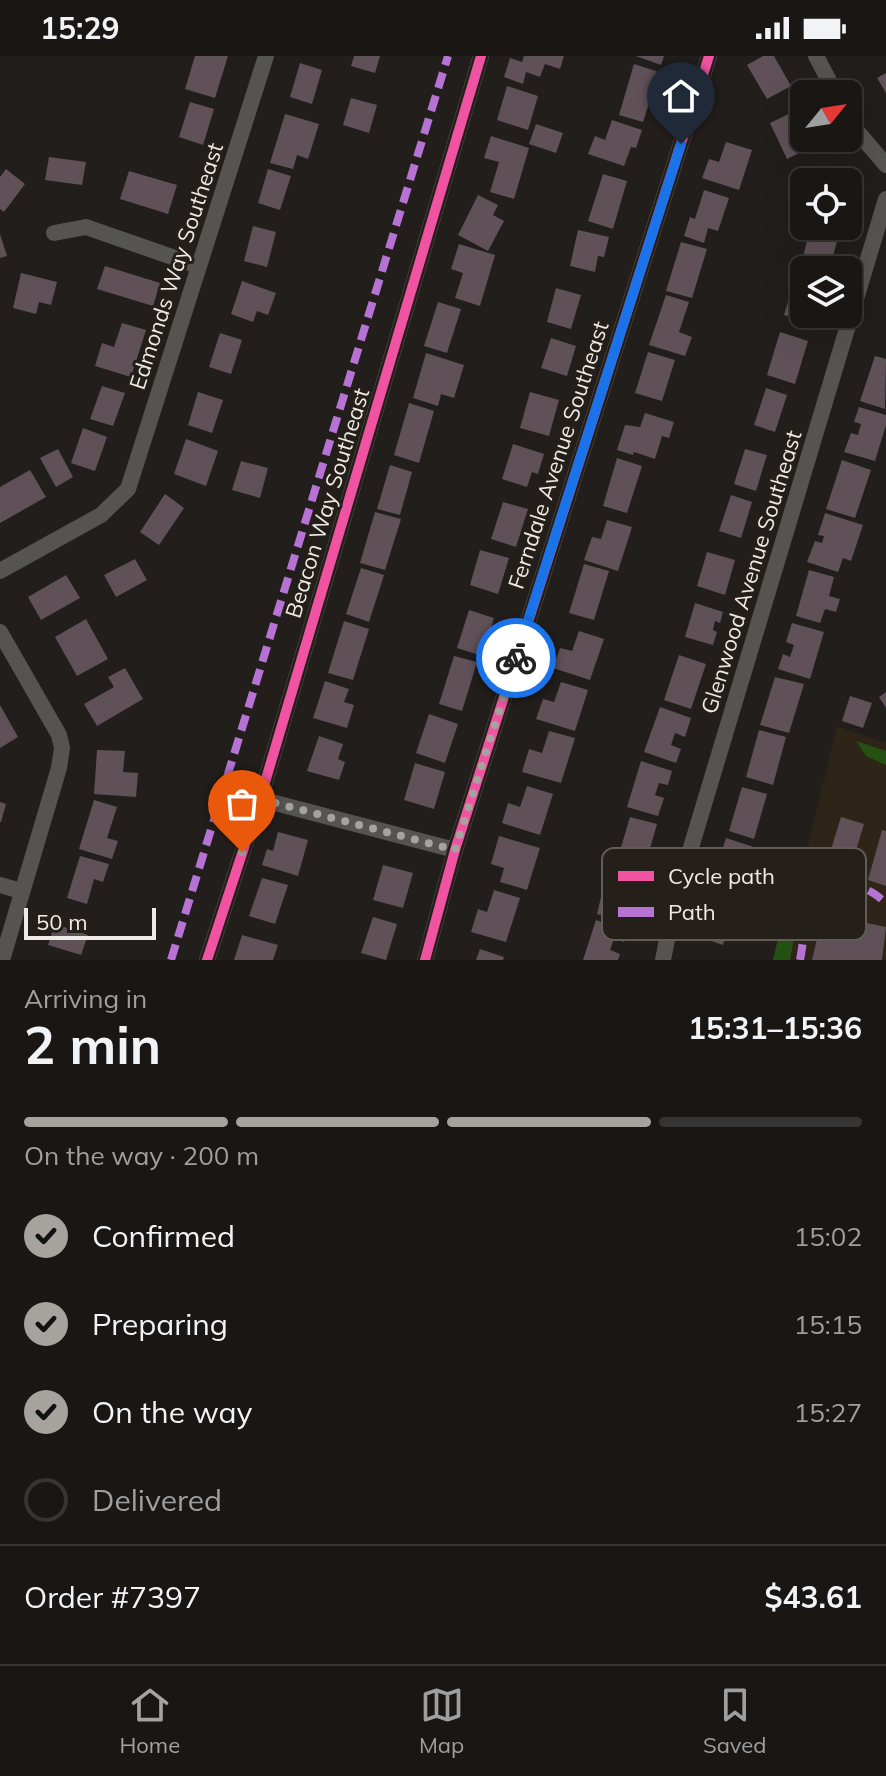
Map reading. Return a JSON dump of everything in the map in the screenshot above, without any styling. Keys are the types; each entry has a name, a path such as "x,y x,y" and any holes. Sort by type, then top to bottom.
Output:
{"street":[{"name":"Edmonds Way Southeast","path":"0,571 101,515 128,489 266,56"},
{"name":"Beacon Way Southeast","path":"207,960 260,799 481,56"},
{"name":"Ferndale Avenue Southeast","path":"425,960 455,850 709,56"},
{"path":"816,56 829,80"},
{"path":"862,137 886,165"},
{"name":"Glenwood Avenue Southeast","path":"691,848 886,199"},
{"path":"54,233 86,227 198,266"},
{"path":"0,632 59,735 62,748 59,768 2,960"},
{"path":"260,799 455,850"},
{"path":"0,885 21,891"},
{"name":"Glenwood Avenue Southeast","path":"663,960 667,940"}],"shaded area":[{"path":"837,726 886,743 886,960 780,960 785,940 866,940 866,848 807,848"}],"green space":[{"path":"856,741 886,751 886,765 866,756"},
{"path":"778,940 794,940 790,960 773,960"}],"building":[{"path":"195,56 228,56 215,98 185,89"},
{"path":"354,56 380,56 375,73 351,66"},
{"path":"524,56 564,56 560,69 545,64 540,77 526,72 523,84 504,77 510,58 522,62"},
{"path":"636,56 664,56 661,65"},
{"path":"763,56 774,56 790,87 767,99 747,65"},
{"path":"300,63 322,70 312,104 290,97"},
{"path":"634,64 659,72 643,122 619,115"},
{"path":"886,73 886,93 877,78"},
{"path":"507,86 538,96 528,130 497,120"},
{"path":"351,98 377,105 369,133 343,125"},
{"path":"190,102 214,109 203,145 179,137"},
{"path":"790,113 790,152 801,152 787,159 770,123"},
{"path":"285,114 319,124 308,159 297,155 293,169 270,163"},
{"path":"612,120 642,130 636,148 631,147 624,166 588,154 595,136 605,140"},
{"path":"536,124 563,133 556,153 529,144"},
{"path":"491,136 529,148 514,199 490,192 499,162 484,158"},
{"path":"726,142 752,150 739,190 702,178 709,159 719,162"},
{"path":"49,157 86,162 82,185 45,180"},
{"path":"6,169 25,184 4,212 0,209 0,177"},
{"path":"268,169 291,176 280,210 258,203"},
{"path":"129,171 177,185 168,214 120,199"},
{"path":"603,174 627,181 613,229 588,221"},
{"path":"704,190 729,198 718,231 708,228 704,243 684,236 690,217 695,219"},
{"path":"478,195 498,205 493,215 504,221 488,251 458,235"},
{"path":"253,226 276,232 267,267 244,261"},
{"path":"578,230 609,237 604,257 598,256 595,272 570,266"},
{"path":"0,234 7,256 0,258"},
{"path":"807,240 837,240 833,256 803,256"},
{"path":"681,242 707,249 692,298 666,291"},
{"path":"459,244 495,255 480,306 455,298 463,273 451,269"},
{"path":"105,266 160,283 153,306 97,289"},
{"path":"21,273 57,282 51,305 39,302 36,314 13,308"},
{"path":"242,281 276,293 268,315 257,311 253,322 231,314"},
{"path":"556,288 581,295 571,329 547,322"},
{"path":"666,295 689,302 679,332 692,337 685,356 649,345"},
{"path":"790,295 790,317 784,315"},
{"path":"438,302 461,309 447,353 424,346"},
{"path":"122,323 146,330 131,377 95,366 102,343 114,347"},
{"path":"780,332 808,341 795,384 767,375"},
{"path":"220,333 242,340 231,374 209,367"},
{"path":"551,338 576,346 567,376 541,368"},
{"path":"648,352 675,360 662,401 635,393"},
{"path":"426,353 464,365 454,398 441,394 438,406 413,398"},
{"path":"875,356 886,359 885,409 860,401"},
{"path":"102,386 125,393 113,426 90,419"},
{"path":"766,388 787,395 775,432 754,425"},
{"path":"198,392 223,400 212,433 188,425"},
{"path":"530,392 559,400 549,436 520,428"},
{"path":"409,403 434,411 419,463 394,455"},
{"path":"859,407 886,415 875,461 844,452 851,433 858,435 861,424 854,422"},
{"path":"645,413 674,422 669,438 662,436 655,459 617,450 625,425 640,427"},
{"path":"83,428 107,437 95,471 71,463"},
{"path":"186,439 218,451 206,486 174,474"},
{"path":"513,444 544,454 538,474 532,472 527,487 502,479"},
{"path":"58,449 73,477 56,487 40,458"},
{"path":"745,449 767,455 756,491 734,484"},
{"path":"617,458 642,466 627,513 603,506"},
{"path":"842,460 871,470 855,518 826,509"},
{"path":"241,461 268,468 260,498 232,490"},
{"path":"390,465 412,472 400,515 377,509"},
{"path":"30,470 46,497 0,523 0,487"},
{"path":"165,494 184,508 159,545 140,532"},
{"path":"731,495 752,502 741,538 719,531"},
{"path":"503,502 528,509 516,547 491,539"},
{"path":"375,512 401,519 385,570 360,563"},
{"path":"825,513 863,525 851,561 843,558 838,572 807,562 815,541 822,543 824,536 818,535"},
{"path":"607,520 632,527 618,571 584,560 592,537 601,539"},
{"path":"480,550 509,558 498,594 470,585"},
{"path":"707,552 735,560 725,595 697,586"},
{"path":"135,559 147,580 116,597 104,575"},
{"path":"584,564 609,571 594,620 569,613"},
{"path":"361,568 384,575 369,622 346,614"},
{"path":"809,570 834,577 829,596 840,599 836,612 825,609 820,623 796,616"},
{"path":"66,575 80,598 41,620 28,597"},
{"path":"695,603 723,612 720,623 715,621 713,630 717,632 713,645 685,637"},
{"path":"469,610 494,618 482,656 457,648"},
{"path":"86,619 108,659 77,676 55,637"},
{"path":"344,621 369,629 353,680 328,673"},
{"path":"792,623 824,632 810,679 778,669 783,654 790,657 794,645 786,642"},
{"path":"579,631 604,639 590,680 553,668 560,648 572,651"},
{"path":"679,655 706,664 691,709 664,700"},
{"path":"454,656 477,662 462,711 439,704"},
{"path":"125,668 143,699 97,726 84,704 114,687 108,677"},
{"path":"775,677 804,684 789,733 760,725"},
{"path":"325,681 349,689 344,702 354,705 347,728 313,718"},
{"path":"561,682 588,690 575,731 536,719 543,699 554,702"},
{"path":"886,692 886,708 879,697"},
{"path":"850,696 872,703 863,728 842,721"},
{"path":"0,705 18,737 0,748"},
{"path":"660,707 691,718 685,737 675,733 671,745 681,749 676,763 644,752"},
{"path":"429,714 458,724 445,763 416,753"},
{"path":"759,730 786,737 773,785 746,777"},
{"path":"549,731 575,738 561,783 522,772 529,749 542,753"},
{"path":"319,736 343,744 338,759 345,762 339,780 307,771"},
{"path":"97,750 125,751 123,772 138,773 136,797 94,794"},
{"path":"641,761 672,771 668,785 659,783 655,795 664,798 658,816 627,807"},
{"path":"415,763 445,772 434,809 404,800"},
{"path":"527,786 553,794 540,835 502,823 508,803 520,807"},
{"path":"742,787 767,794 754,839 729,831"},
{"path":"94,800 117,807 107,838 118,841 112,859 79,849"},
{"path":"0,802 6,804 1,822 0,822"},
{"path":"630,817 657,824 650,848 621,848"},
{"path":"841,817 864,824 857,848 832,848"},
{"path":"882,830 886,831 886,886 868,880"},
{"path":"278,832 308,840 298,876 262,865 267,849 273,851"},
{"path":"499,836 540,848 527,890 500,882 504,868 491,864"},
{"path":"726,838 757,848 723,848"},
{"path":"80,856 109,864 103,882 94,879 87,904 67,898"},
{"path":"383,865 413,873 403,908 373,900"},
{"path":"262,878 288,885 275,924 249,916"},
{"path":"494,890 520,898 506,942 471,932 478,909 487,912"},
{"path":"602,893 602,915 597,914"},
{"path":"373,917 397,924 386,960 361,953"},
{"path":"596,920 602,922 602,940 614,940 610,950 620,954 618,960 583,960"},
{"path":"866,923 886,927 882,960 812,960 817,940 866,940"},
{"path":"55,924 88,935 81,955 48,945"},
{"path":"242,935 278,945 273,960 234,960"},
{"path":"709,940 725,940 723,945"},
{"path":"480,949 504,957 503,960 476,960"}],"marked path":[{"path":"171,960 448,56"},
{"path":"866,890 886,903"},
{"path":"800,960 803,940"}],"cycle path":[{"path":"207,960 260,799 481,56"},
{"path":"425,960 455,850 709,56"}],"way so far":[{"path":"242,852 260,799 455,850 516,658"}],"route":[{"path":"516,658 681,144"}]}
